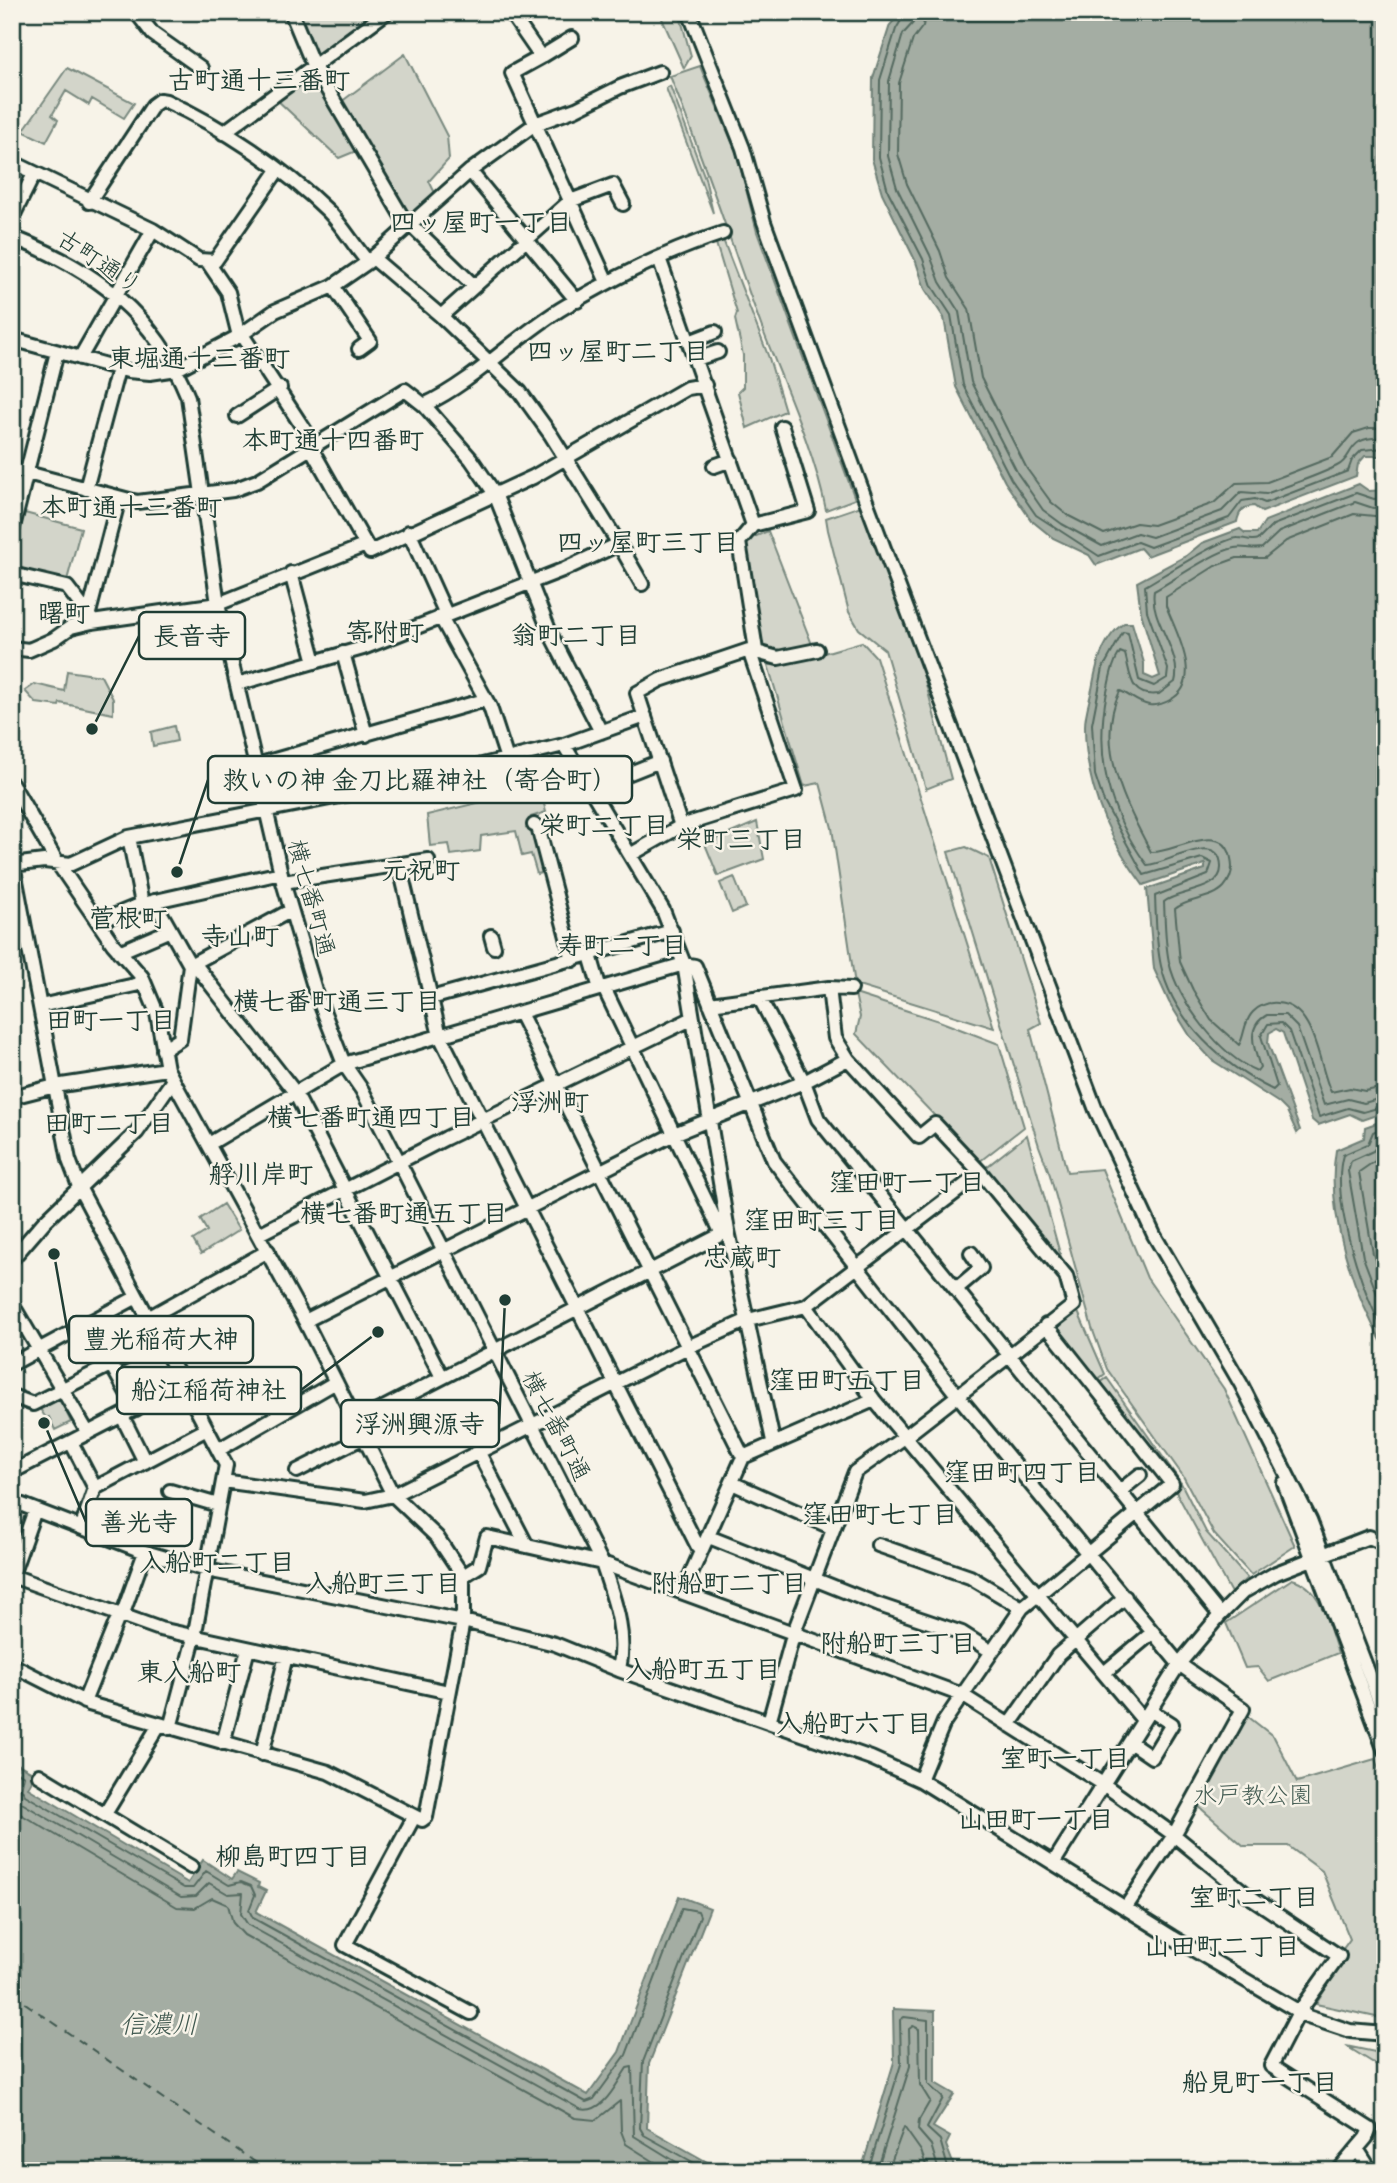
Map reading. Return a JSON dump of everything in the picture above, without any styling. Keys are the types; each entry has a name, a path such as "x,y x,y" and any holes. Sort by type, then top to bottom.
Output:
{"street":[{"path":"136,12 153,34 201,68"},
{"path":"291,12 313,65 408,224 474,286"},
{"path":"223,133 387,12"},
{"path":"510,12 541,57"},
{"path":"689,12 743,148 764,222 856,473 1096,1110 1154,1235 1265,1430 1385,1716"},
{"path":"572,38 512,74 607,282"},
{"path":"12,339 118,369 150,373 177,369 240,335 275,311 333,286 370,260 470,171 535,124 660,72"},
{"path":"89,202 153,105 160,100 178,106 278,170 330,212 370,260 441,316 520,392 565,458 642,584"},
{"path":"12,162 89,202 153,230 199,260 207,261 215,261 278,170"},
{"path":"470,171 577,301"},
{"path":"12,218 34,174"},
{"path":"441,316 570,201 612,185 623,204"},
{"path":"80,358 153,230"},
{"path":"424,404 453,391 489,362 607,282 723,233"},
{"name":"古町通り","path":"12,237 55,253 116,294 146,322 177,369"},
{"path":"659,258 753,525"},
{"path":"207,261 229,292 240,335 280,388 370,552 565,458 687,388 705,385"},
{"path":"333,286 370,341 359,349"},
{"path":"689,342 715,332"},
{"path":"12,531 57,352"},
{"path":"696,359 718,352"},
{"path":"86,489 118,369"},
{"name":"横七番町通","path":"177,369 188,397 218,604 290,911 344,1064 362,1090 602,1563 618,1613 624,1646 619,1670"},
{"path":"237,416 280,388"},
{"path":"12,469 137,502 202,496 252,484 405,390 424,404 471,459 495,494 551,635 601,732"},
{"path":"630,855 681,826 796,790 752,650 739,542 753,525 808,511 782,427"},
{"path":"714,466 731,460"},
{"path":"91,618 120,498"},
{"path":"409,532 443,615 485,699 507,759"},
{"path":"237,684 343,653 530,583 619,544"},
{"path":"12,649 29,650 91,618 218,604 366,545"},
{"path":"291,573 314,662"},
{"path":"12,574 67,587 91,618"},
{"path":"681,826 637,693 660,680 752,650 778,658 817,650"},
{"path":"343,653 366,735"},
{"path":"257,765 485,699"},
{"path":"105,1814 165,1726 194,1638 226,1465 80,1189 69,1160 12,865 57,862 71,864 129,837 417,781 564,745 645,716"},
{"path":"564,745 672,931 684,964 725,1232 748,1320 773,1441"},
{"path":"590,789 660,761"},
{"path":"12,784 57,862 119,952 144,983 157,1013 170,1074 259,1234 393,1495 437,1537 463,1576 463,1621 426,1817 422,1820 328,1772 84,1702 12,1665"},
{"path":"534,825 538,827 573,960"},
{"path":"129,837 148,902 192,964 294,1091 442,1377"},
{"path":"98,922 148,902 282,878 428,860"},
{"path":"399,864 440,1036 701,1551"},
{"path":"192,964 290,911"},
{"path":"119,952 168,930"},
{"path":"431,998 672,931"},
{"path":"590,955 629,1046 725,1232"},
{"path":"163,1049 180,1039 192,964"},
{"path":"209,1144 294,1091 344,1064 684,964 695,966 774,1161 856,1269 1179,1664 1243,1709 1174,1835 1126,1907"},
{"path":"40,1006 144,983"},
{"path":"710,1004 829,988 851,989"},
{"path":"769,1722 794,1632 855,1472 906,1436 1074,1305 1066,1276 981,1173 935,1124 919,1137 848,1059 835,1038 829,988"},
{"path":"759,997 804,1082 818,1119 1220,1615"},
{"path":"520,1013 743,1457"},
{"path":"259,1234 629,1046 691,1019"},
{"path":"305,1321 674,1134 804,1082 848,1059"},
{"path":"12,1097 55,1086 170,1074"},
{"path":"12,1259 44,1222 137,1132 170,1074"},
{"path":"223,1481 365,1502 393,1495 748,1320 806,1306 981,1173"},
{"path":"356,1422 725,1232"},
{"path":"148,1318 268,1251"},
{"path":"956,1289 981,1268 971,1253"},
{"path":"12,1364 137,1297"},
{"path":"12,1304 88,1433"},
{"path":"806,1306 874,1400 1104,1673 1147,1715 1172,1724 1152,1757 1130,1742"},
{"path":"88,1323 136,1409"},
{"path":"920,1780 944,1722 1022,1608 1172,1484 1046,1325"},
{"path":"12,1396 33,1404 160,1340"},
{"path":"218,1450 336,1382"},
{"path":"12,1472 184,1384"},
{"path":"683,1592 743,1457 773,1441 874,1400"},
{"path":"122,1416 145,1462"},
{"path":"82,1527 95,1488 207,1429"},
{"path":"297,1471 364,1437"},
{"path":"71,1442 95,1488"},
{"path":"479,1452 527,1546"},
{"path":"1119,1491 1140,1475"},
{"path":"732,1483 833,1528"},
{"path":"170,1492 218,1505"},
{"path":"12,1501 145,1552 207,1570 463,1621 555,1644 619,1670 871,1758 920,1780 1299,2012 1350,2031 1385,2034"},
{"path":"35,1510 12,1575 120,1615 194,1638 449,1692"},
{"path":"463,1576 479,1566 487,1537 602,1563 962,1695 1103,1784 1174,1835 1246,1894 1339,1956 1299,2012 1271,2066 1370,2129 1338,2171"},
{"path":"709,1537 962,1633 992,1652"},
{"path":"1054,1863 1179,1664 1242,1592 1317,1555 1369,1537 1385,1544"},
{"path":"878,1545 970,1577 1022,1608"},
{"path":"84,1702 145,1552"},
{"path":"1317,1555 1385,1751"},
{"path":"1009,1725 1054,1659 1125,1597"},
{"path":"1104,1673 1153,1632"},
{"path":"223,1743 248,1649"},
{"path":"262,1754 286,1656"},
{"path":"39,1774 191,1867"},
{"path":"414,1817 345,1945 471,2013"},
{"path":"1357,2149 1371,2171"}],"green space":[{"path":"298,12 375,12 312,57"},
{"path":"659,12 679,12 691,56 684,68"},
{"path":"405,54 447,136 449,159 429,181 436,195 409,222 341,102"},
{"path":"700,66 737,154 757,232 855,499 826,510 806,441 670,76"},
{"path":"67,68 134,103 124,118 92,99 89,105 66,91 52,115 58,120 46,142 23,131"},
{"path":"312,69 361,149 339,158 275,98"},
{"path":"670,86 705,178 713,213 666,88"},
{"path":"722,237 769,358 785,411 747,428 738,392 743,387 743,355 735,319 737,313 715,240"},
{"path":"861,506 922,669 951,779 926,789 885,650 859,629 849,612 828,530 826,518"},
{"path":"21,512 81,528 66,584 12,570 12,547"},
{"path":"768,531 813,647 778,655 760,647 743,545 751,533 754,537"},
{"path":"862,642 876,657 994,1028 855,985 832,828 820,783 804,786 768,665 793,662"},
{"path":"67,671 101,676 113,699 113,714 60,703 59,706 36,703 25,691 35,684 64,691"},
{"path":"174,726 177,741 153,746 151,732"},
{"path":"540,788 546,812 531,817 546,872 537,874 531,854 522,856 516,831 481,836 480,851 451,855 449,844 430,846 427,815"},
{"path":"757,822 764,859 718,876 705,844"},
{"path":"966,847 989,858 1041,1023 1030,1029 1067,1172 1102,1169 1147,1278 1224,1389 1295,1546 1251,1575 1214,1534 1183,1476 1107,1369 1092,1328 1050,1175 948,852"},
{"path":"734,877 746,907 732,913 720,883"},
{"path":"855,994 999,1044 1024,1127 979,1162 856,1034 860,1017"},
{"path":"1027,1135 1064,1268 984,1169"},
{"path":"223,1204 239,1230 201,1254 193,1240 207,1231 200,1219"},
{"path":"1075,1305 1105,1374 1094,1382 1051,1326"},
{"path":"1107,1378 1177,1477 1172,1482 1096,1386"},
{"path":"60,1399 71,1422 55,1430 49,1417 46,1418 40,1409"},
{"path":"1181,1483 1206,1532 1247,1578 1231,1593 1174,1488"},
{"path":"1292,1579 1302,1583 1318,1599 1338,1653 1269,1681 1258,1667 1245,1668 1226,1623"},
{"name":"水戸教公園","path":"1246,1715 1274,1737 1297,1782 1375,1759 1385,1787 1385,2019 1316,2004 1344,1959 1340,1953 1350,1939 1322,1871 1288,1846 1244,1846 1197,1805"},
{"path":"1346,2046 1385,2054 1385,2070"}],"water":[{"path":"902,12 1385,12 1385,456 1365,456 1358,464 1356,476 1262,512 1254,506 1247,507 1240,512 1237,522 1147,556 1140,548 1096,565 1089,555 1053,538 1031,520 1005,482 956,387 944,318 925,289 916,262 882,193 872,159 873,78 890,25"},
{"path":"1359,484 1369,491 1385,490 1385,1112 1362,1120 1350,1114 1318,1125 1312,1120 1283,1033 1276,1029 1269,1033 1268,1043 1300,1130 1297,1133 1287,1111 1279,1103 1212,1060 1190,1036 1169,1002 1154,969 1147,889 1205,869 1205,864 1143,885 1119,849 1101,810 1089,769 1085,721 1103,650 1111,635 1124,623 1132,623 1144,663 1144,675 1153,679 1160,676 1141,613 1137,582 1186,556 1202,543 1240,529 1245,533 1257,533 1265,521"},
{"path":"1385,1120 1385,1348 1363,1303 1345,1252 1338,1226 1334,1174 1336,1150 1364,1138 1365,1127"},
{"name":"信濃川","path":"12,1761 36,1774 28,1788 188,1883 203,1860 232,1879 237,1872 259,1883 258,1887 266,1891 256,1912 588,2095 619,2052 679,1896 710,1908 649,2064 647,2128 723,2171 12,2171"},
{"path":"893,2009 935,2011 935,2083 954,2094 933,2127 950,2137 946,2145 956,2171 861,2171 894,2062"}],"ferry route":[{"path":"12,1994 268,2171"}],"place":[{"name":"長音寺","path":"92,729"},
{"name":"救いの神 金刀比羅神社（寄合町）","path":"177,872"},
{"name":"豊光稲荷大神","path":"54,1254"},
{"name":"浮洲興源寺","path":"505,1300"},
{"name":"船江稲荷神社","path":"378,1332"},
{"name":"善光寺","path":"44,1423"}],"district":[{"name":"古町通十三番町","path":"259,81"},
{"name":"四ッ屋町一丁目","path":"481,223"},
{"name":"四ッ屋町二丁目","path":"618,352"},
{"name":"東堀通十三番町","path":"199,359"},
{"name":"本町通十四番町","path":"333,441"},
{"name":"本町通十三番町","path":"131,508"},
{"name":"四ッ屋町三丁目","path":"648,543"},
{"name":"曙町","path":"64,614"},
{"name":"寄附町","path":"385,633"},
{"name":"翁町二丁目","path":"576,636"},
{"name":"栄町二丁目","path":"604,826"},
{"name":"栄町三丁目","path":"741,840"},
{"name":"元祝町","path":"421,871"},
{"name":"菅根町","path":"128,919"},
{"name":"寺山町","path":"240,937"},
{"name":"寿町二丁目","path":"622,946"},
{"name":"横七番町通三丁目","path":"337,1002"},
{"name":"田町一丁目","path":"111,1021"},
{"name":"浮洲町","path":"550,1103"},
{"name":"横七番町通四丁目","path":"371,1118"},
{"name":"田町二丁目","path":"109,1124"},
{"name":"艀川岸町","path":"261,1175"},
{"name":"窪田町一丁目","path":"907,1183"},
{"name":"横七番町通五丁目","path":"404,1214"},
{"name":"窪田町三丁目","path":"822,1221"},
{"name":"忠蔵町","path":"742,1258"},
{"name":"窪田町五丁目","path":"847,1381"},
{"name":"窪田町四丁目","path":"1022,1473"},
{"name":"窪田町七丁目","path":"880,1515"},
{"name":"入船町二丁目","path":"217,1563"},
{"name":"入船町三丁目","path":"383,1584"},
{"name":"附船町二丁目","path":"729,1584"},
{"name":"附船町三丁目","path":"898,1644"},
{"name":"入船町五丁目","path":"703,1670"},
{"name":"東入船町","path":"189,1673"},
{"name":"入船町六丁目","path":"854,1724"},
{"name":"室町一丁目","path":"1065,1759"},
{"name":"山田町一丁目","path":"1036,1820"},
{"name":"柳島町四丁目","path":"293,1857"},
{"name":"室町二丁目","path":"1254,1898"},
{"name":"山田町二丁目","path":"1222,1947"},
{"name":"船見町一丁目","path":"1260,2083"}]}
